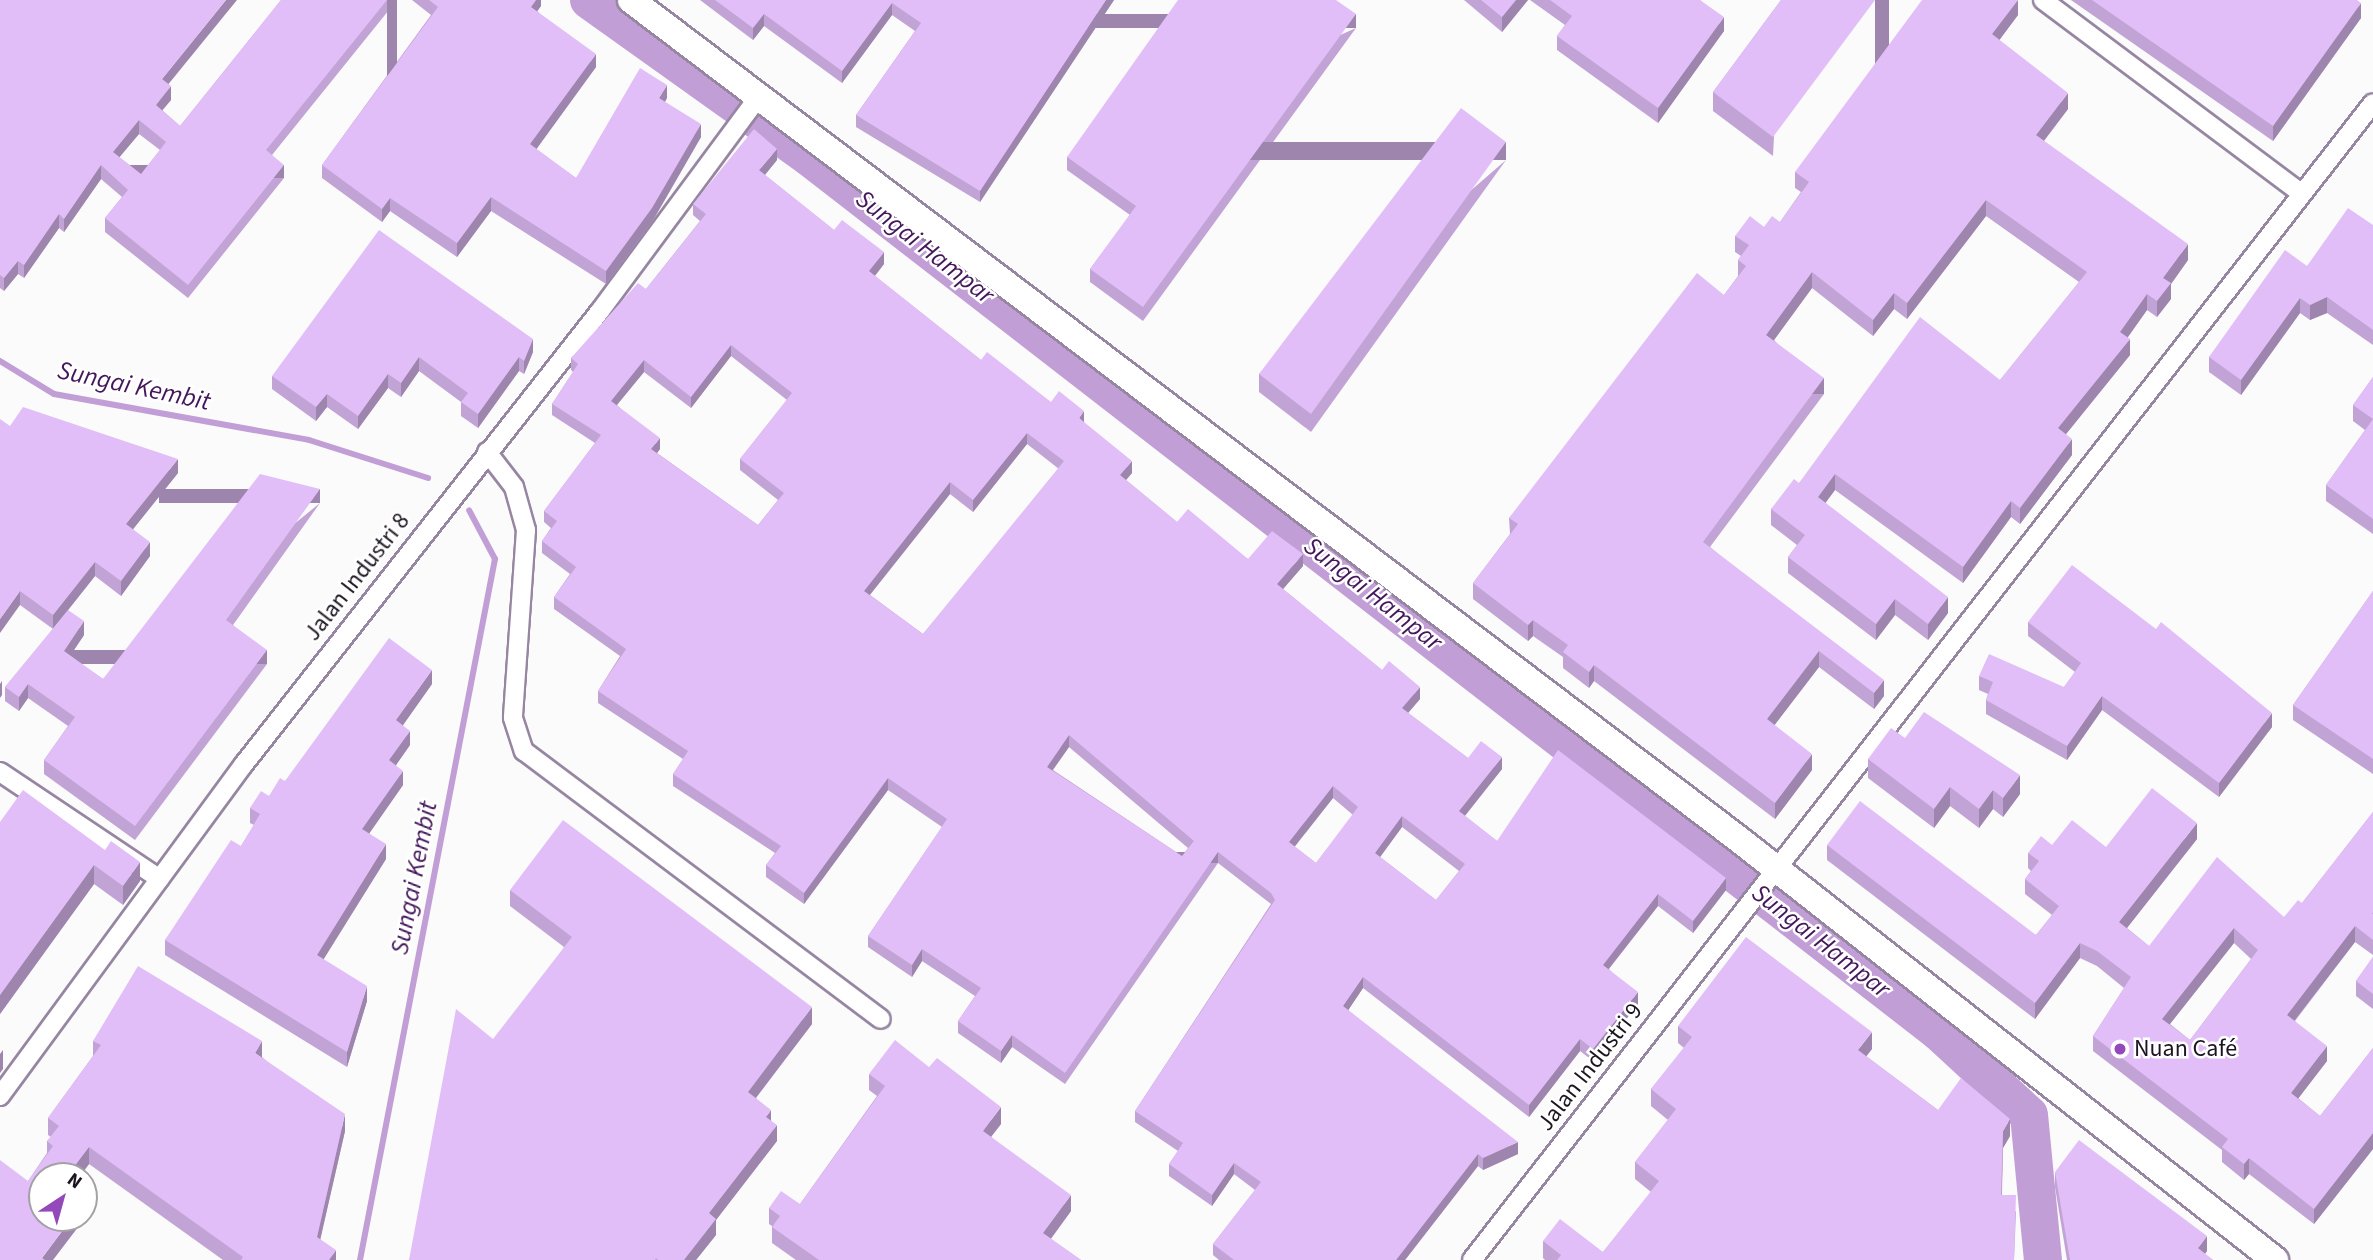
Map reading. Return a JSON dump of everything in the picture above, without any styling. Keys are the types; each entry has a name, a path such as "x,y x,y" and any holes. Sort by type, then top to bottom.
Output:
{"street":[{"path":"631,0 2275,1260"},
{"path":"2043,0 2300,192"},
{"name":"Jalan Industri 8","path":"0,1096 160,879 758,97"},
{"name":"Jalan Industri 9","path":"1472,1260 2300,192 2373,103"},
{"path":"487,452 514,487 526,530 513,718 524,751 881,1019"},
{"path":"0,772 160,879"}],"building":[{"path":"0,0 226,0 162,79 171,86 156,105 180,126 281,0 387,0 266,150 284,165 188,285 105,218 128,190 101,165 64,219 59,214 24,265 18,261 4,278 0,275","holes":["139,120 166,142 141,174 113,152"]},
{"path":"429,0 536,0 531,7 596,54 530,144 576,178 640,68 667,85 659,98 701,124 652,208 606,271 491,197 457,243 390,198 382,209 322,165 438,7"},
{"path":"715,0 1106,0 980,191 856,115 921,23 892,3 842,71 764,14 753,28"},
{"path":"1178,0 1336,0 1356,14 1143,307 1090,269 1136,206 1067,157"},
{"path":"1481,0 1516,0 1502,17"},
{"path":"1550,0 1700,0 1724,17 1658,108 1557,36 1572,16"},
{"path":"1781,0 1875,0 1773,137 1713,92"},
{"path":"1922,0 2018,0 1992,34 2068,93 2036,135 2188,244 2163,278 2171,283 2157,301 2147,294 2120,332 2130,339 2058,428 2072,439 2020,508 2011,501 1963,567 1835,474 1818,497 1948,597 1928,624 1895,599 1876,624 1788,557 1805,535 1771,509 1794,479 1799,483 1920,317 2000,380 2087,272 1986,200 1907,303 1894,293 1873,320 1812,272 1766,335 1824,378 1703,542 1884,680 1874,693 1819,651 1767,719 1812,754 1775,803 1594,665 1589,672 1563,652 1568,645 1533,620 1528,625 1473,583 1518,524 1509,518 1697,273 1724,295 1746,266 1738,260 1749,245 1735,236 1750,216 1764,227 1772,216 1780,222 1809,182 1795,172"},
{"path":"2092,0 2357,0 2361,3 2273,126"},
{"path":"1461,108 1506,142 1311,414 1259,374"},
{"path":"754,129 777,149 759,170 834,230 842,220 884,252 869,271 981,360 987,352 1051,402 1059,391 1084,411 1079,418 1132,461 1120,475 1177,522 1188,509 1248,559 1272,531 1303,554 1277,584 1382,670 1389,661 1420,687 1402,708 1468,758 1481,741 1502,757 1459,811 1497,841 1558,750 1726,878 1693,921 1658,894 1603,965 1638,992 1593,1049 1580,1039 1529,1105 1363,977 1343,1006 1518,1142 1483,1158 1478,1154 1396,1260 1234,1260 1213,1244 1261,1182 1234,1163 1212,1195 1169,1164 1183,1143 1135,1111 1275,900 1271,893 1218,852 1065,1073 1012,1035 1001,1051 958,1021 981,988 922,949 912,965 868,936 947,819 888,778 804,893 766,865 781,846 673,774 688,751 598,691 626,649 554,597 576,567 542,541 557,521 544,511 601,435 552,404 578,364 571,358 638,283 646,289 706,214 693,204","holes":["731,345 792,393 740,459 784,493 758,525 651,449 660,438 611,401 644,360 691,397","1027,433 1064,461 923,634 864,591 950,482 973,500","1069,735 1194,841 1182,856 1047,767","1333,786 1358,807 1316,863 1289,842","1402,816 1465,864 1436,900 1375,853"]},
{"path":"2348,208 2373,225 2373,330 2327,297 2310,305 2300,298 2241,380 2209,357 2285,250 2307,266"},
{"path":"379,230 533,339 524,361 519,357 478,414 461,402 468,393 419,357 401,383 388,374 358,416 327,394 316,407 272,376"},
{"path":"2373,377 2373,419 2353,405"},
{"path":"23,407 178,459 126,524 150,542 121,581 95,562 53,615 20,591 0,619 0,419 10,426"},
{"path":"2373,419 2373,519 2326,485"},
{"path":"260,474 320,489 226,620 267,650 135,826 44,760 75,717 28,684 19,697 5,687 68,610 84,621 64,651 103,679"},
{"path":"2072,565 2156,629 2161,622 2272,713 2219,783 2102,696 2067,746 1986,700 1993,682 1979,676 1989,654 2064,687 2081,663 2028,622"},
{"path":"2373,591 2373,759 2293,705"},
{"path":"389,638 432,670 396,720 410,731 389,760 403,771 362,829 386,844 317,955 367,986 347,1052 165,940 231,840 241,846 260,814 250,808 261,791 269,796 280,778 285,781"},
{"path":"1924,712 2020,775 2003,798 1993,790 1979,809 1950,787 1934,809 1868,759 1891,728 1905,738"},
{"path":"2152,788 2197,823 2119,922 2149,946 2217,857 2284,917 2298,900 2302,903 2373,812 2373,940 2355,926 2287,1015 2327,1046 2291,1093 2320,1116 2373,1048 2373,1133 2314,1209 2249,1158 2244,1164 2222,1147 2228,1139 2093,1036 2131,977 2097,951 2080,943 2035,1003 1827,845 1860,801 2036,935 2059,906 2025,879 2039,861 2028,853 2041,836 2052,845 2072,820 2106,847","holes":["2234,928 2258,950 2190,1040 2162,1019"]},
{"path":"23,790 105,850 111,841 140,862 123,886 94,865 0,995 0,822"},
{"path":"563,820 812,1007 748,1092 771,1110 766,1117 777,1125 709,1213 716,1219 684,1260 409,1260 456,1009 493,1039 572,937 510,890"},
{"path":"1746,937 1872,1032 1858,1050 1938,1110 1961,1078 2010,1119 2003,1131 2001,1195 2016,1195 2014,1260 1557,1260 1561,1255 1543,1241 1560,1219 1603,1252 1659,1181 1635,1162 1676,1109 1651,1089 1692,1037 1678,1026"},
{"path":"2373,957 2373,994 2356,981"},
{"path":"138,966 262,1041 255,1053 345,1114 317,1237 336,1250 329,1260 241,1260 243,1257 89,1147 78,1162 42,1162 53,1146 47,1141 59,1126 48,1118 101,1045 93,1041"},
{"path":"895,1040 929,1067 937,1058 1001,1107 983,1131 1071,1195 1043,1233 1081,1260 819,1260 772,1227 780,1216 769,1208 781,1191 800,1204 885,1086 869,1074"},
{"path":"2079,1140 2207,1236 2198,1248 2213,1260 2070,1260 2055,1172"},
{"path":"0,1160 28,1181 28,1232 62,1232 42,1258 45,1260 0,1260"}],"waterway":[{"name":"Sungai Hampar","path":"589,0 809,157 1939,1032 2029,1115 2043,1260"},
{"name":"Sungai Kembit","path":"0,361 54,394 309,440 428,478"},
{"name":"Sungai Kembit","path":"360,1260 495,559 469,510"}],"place":[{"name":"Nuan Café","path":"2120,1049"}]}
